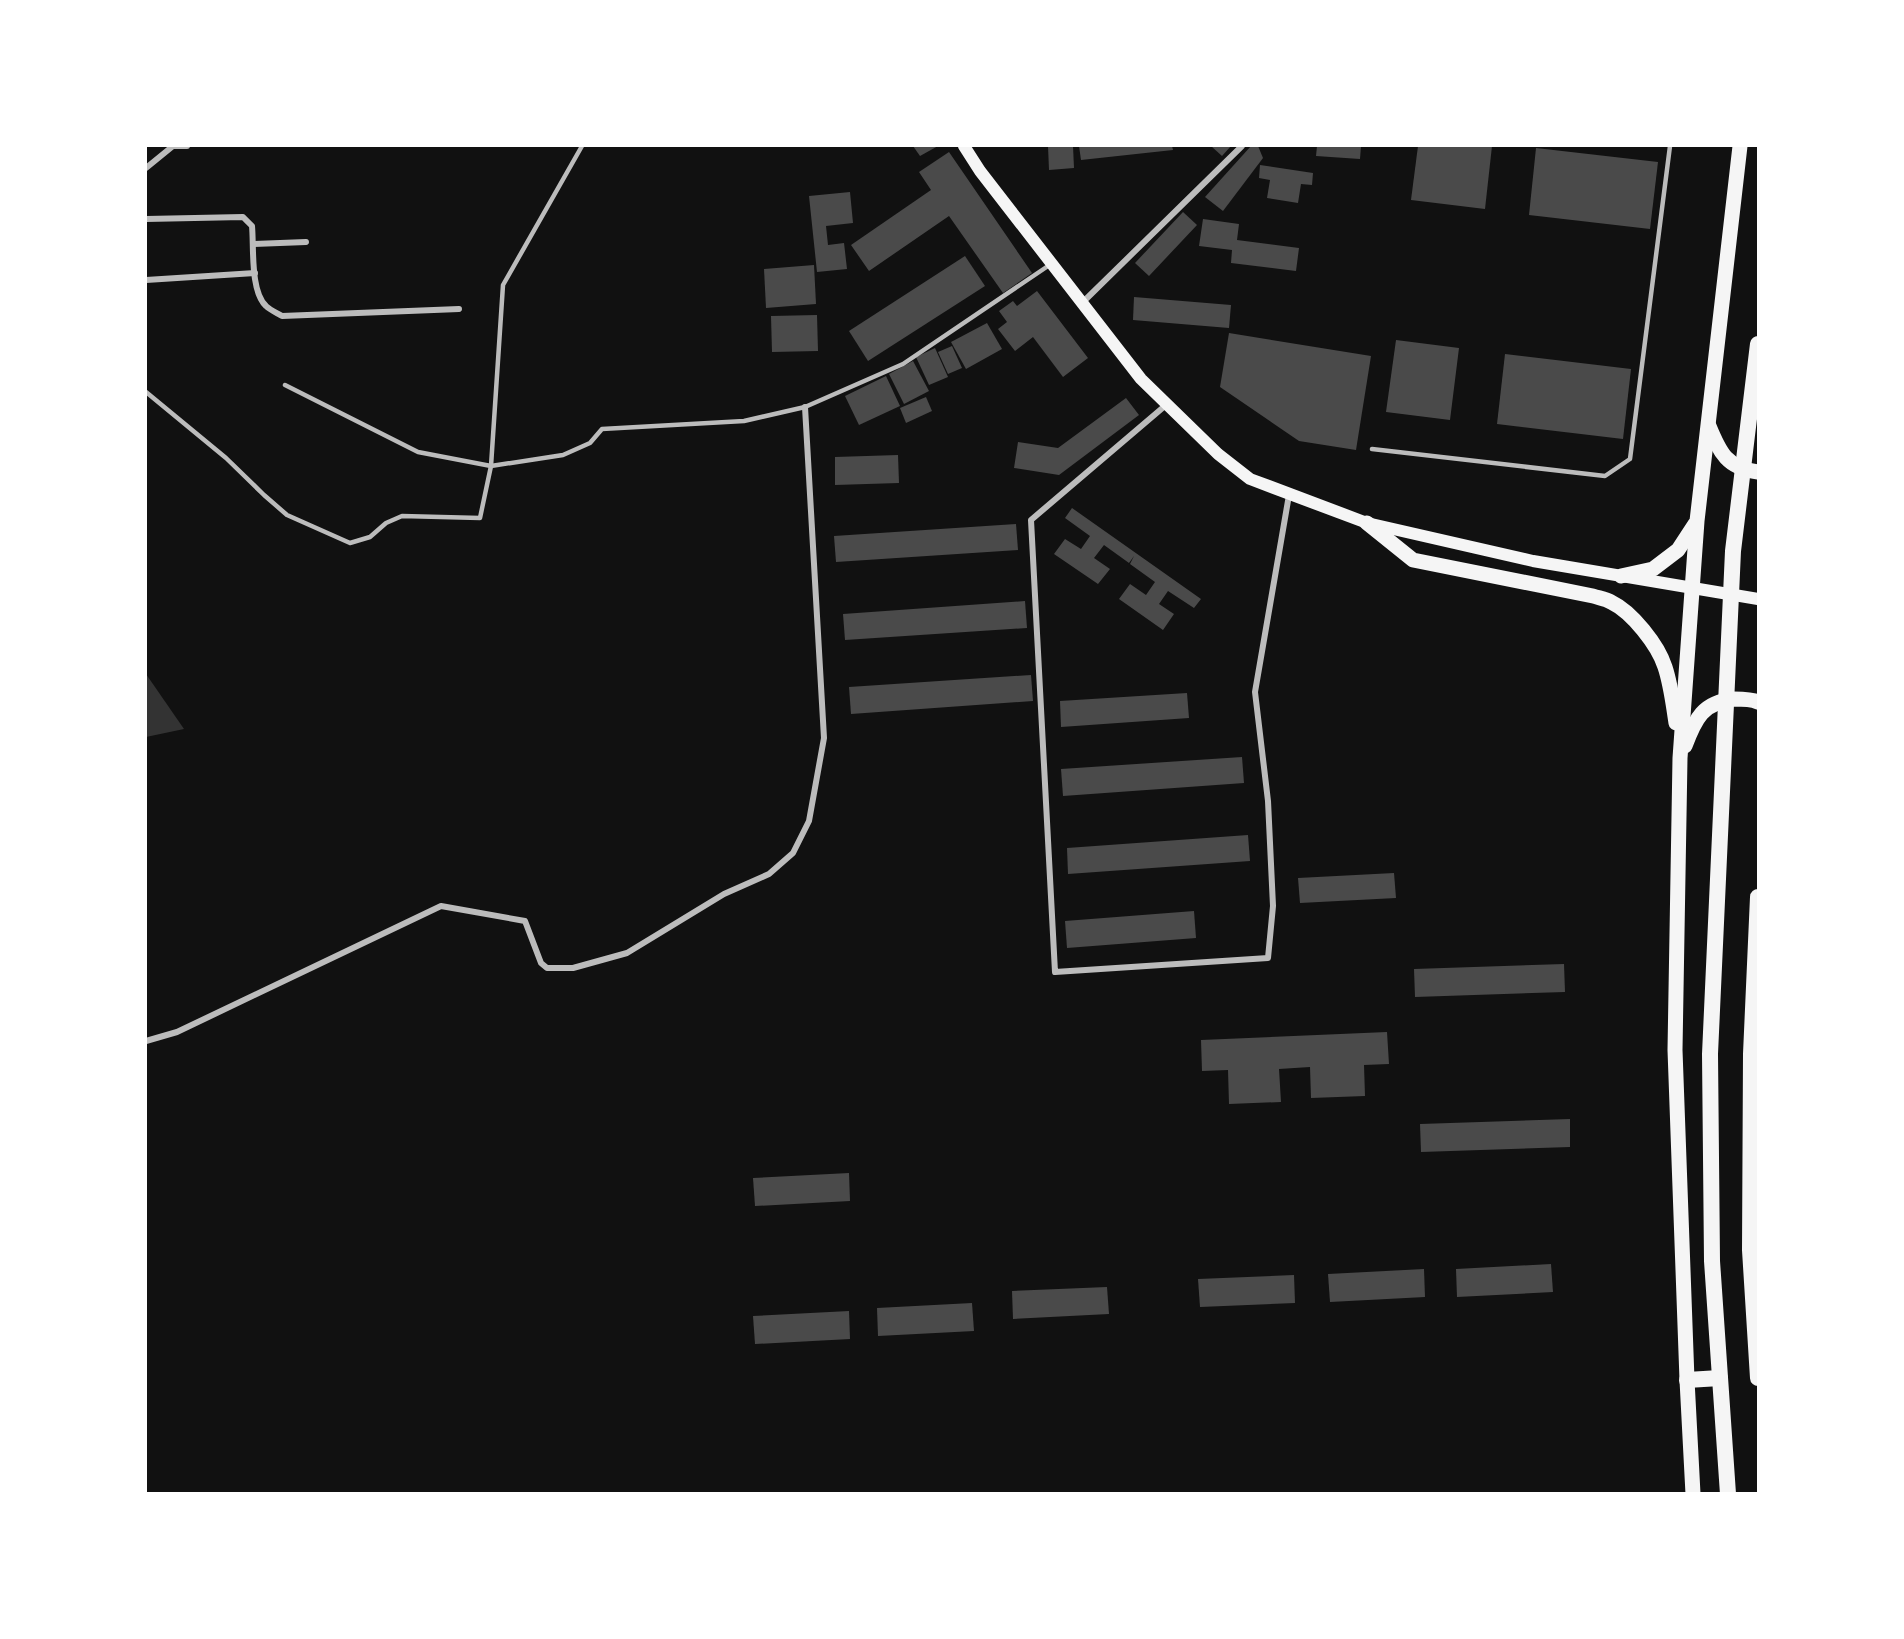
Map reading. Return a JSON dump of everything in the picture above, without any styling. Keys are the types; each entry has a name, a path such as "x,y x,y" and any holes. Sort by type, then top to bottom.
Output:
{"highway":[{"path":"1728,1494 1712,1261 1710,1054 1733,551 1758,344"},
{"path":"1758,897 1750,1053 1750,1250 1758,1378"},
{"path":"1687,1380 1720,1377"}],"main road":[{"path":"964,146 980,171 1141,379 1218,454 1250,479 1367,523 1533,561 1758,600"},
{"path":"1693,1494 1675,1050 1680,758 1697,521 1740,146"},
{"path":"1708,423 1719,449 1727,459 1738,467 1758,472"},
{"path":"1621,576 1653,569 1678,550 1697,521"},
{"path":"1367,523 1413,560 1593,596 1611,602 1624,610 1652,641 1665,666 1672,697 1680,758"},
{"path":"1680,758 1690,732 1700,714 1707,707 1714,703 1731,700 1743,699 1758,702"}],"street":[{"path":"146,168 173,146 188,146"},
{"path":"1082,303 1242,146"},
{"path":"146,219 243,217 252,226 258,294 265,306 282,316 459,309"},
{"path":"253,244 306,242"},
{"path":"146,280 255,273"},
{"path":"1166,405 1031,520 1054,972 1268,958 1273,906 1268,801 1255,692 1289,495"},
{"path":"146,1041 177,1032 441,906 525,921 541,963 547,968 573,968 627,953 724,894 768,874 793,853 809,821 824,738 805,407"}],"lane":[{"path":"146,392 226,458 287,515 350,543 370,537 386,523 402,516 480,518 491,466 503,285 582,146"},
{"path":"1372,449 1605,476 1630,459 1670,146"},
{"path":"285,385 418,452 491,466 563,454 590,443 602,429 744,421 805,407 903,364 1051,263"}],"shaded area":[{"path":"146,674 184,729 146,737"}],"building":[{"path":"913,146 938,146 920,156"},
{"path":"1048,146 1073,146 1074,168 1049,170"},
{"path":"1079,146 1172,146 1173,150 1081,160"},
{"path":"1211,146 1231,146 1222,156"},
{"path":"1251,146 1258,146 1263,158 1223,211 1205,197"},
{"path":"1317,146 1361,146 1360,159 1316,156"},
{"path":"1418,146 1492,146 1485,209 1411,200"},
{"path":"1536,148 1658,162 1650,229 1529,215"},
{"path":"949,152 1032,273 1003,293 949,216 869,271 851,245 931,190 919,172"},
{"path":"1260,165 1313,173 1312,185 1301,184 1298,203 1267,198 1270,180 1259,178"},
{"path":"850,192 853,223 826,226 828,245 844,243 847,269 817,272 809,196"},
{"path":"1183,212 1197,225 1149,276 1135,263"},
{"path":"1203,219 1239,224 1237,240 1299,248 1296,271 1231,263 1232,250 1199,246"},
{"path":"965,256 985,286 868,361 849,331"},
{"path":"814,265 816,304 766,308 764,269"},
{"path":"1037,291 1088,358 1063,377 1033,337 1015,351 998,329 1007,322 999,311 1013,301 1017,306"},
{"path":"1134,297 1231,305 1229,328 1133,320"},
{"path":"817,315 818,351 772,352 771,316"},
{"path":"987,323 1002,349 966,369 951,342"},
{"path":"1229,333 1371,356 1356,450 1299,441 1220,387"},
{"path":"1396,340 1459,348 1450,420 1386,412"},
{"path":"952,346 962,368 948,374 938,352"},
{"path":"935,348 948,377 929,385 916,357"},
{"path":"1505,354 1631,369 1623,439 1497,424"},
{"path":"913,361 929,391 904,404 889,374"},
{"path":"886,376 900,406 859,425 845,396"},
{"path":"926,397 932,411 906,423 900,408"},
{"path":"1126,398 1139,415 1059,475 1014,468 1018,442 1058,448"},
{"path":"898,455 899,483 835,485 835,457"},
{"path":"1072,508 1201,599 1194,608 1168,591 1159,604 1174,614 1163,630 1119,599 1130,584 1146,595 1155,582 1130,564 1134,556 1129,563 1104,545 1094,558 1110,569 1098,584 1054,554 1065,539 1081,549 1090,536 1065,518"},
{"path":"1016,524 1018,550 836,562 834,536"},
{"path":"1025,601 1027,628 845,640 843,614"},
{"path":"1031,675 1033,701 851,714 849,687"},
{"path":"1187,693 1189,718 1061,727 1060,701"},
{"path":"1242,757 1244,783 1063,796 1061,769"},
{"path":"1248,835 1250,861 1068,874 1067,848"},
{"path":"1394,873 1396,898 1300,903 1298,878"},
{"path":"1194,911 1196,938 1067,948 1065,921"},
{"path":"1564,964 1565,992 1415,997 1414,969"},
{"path":"1387,1032 1389,1064 1364,1065 1365,1096 1311,1098 1310,1067 1279,1069 1281,1102 1229,1104 1228,1070 1202,1071 1201,1040"},
{"path":"1570,1119 1570,1147 1421,1152 1420,1124"},
{"path":"849,1173 850,1201 755,1206 753,1178"},
{"path":"1551,1264 1553,1292 1457,1297 1456,1269"},
{"path":"1424,1269 1425,1297 1330,1302 1328,1274"},
{"path":"1294,1275 1295,1303 1200,1307 1198,1279"},
{"path":"1107,1287 1109,1314 1013,1319 1012,1291"},
{"path":"972,1303 974,1331 878,1336 877,1308"},
{"path":"849,1311 850,1339 755,1344 753,1316"}]}
